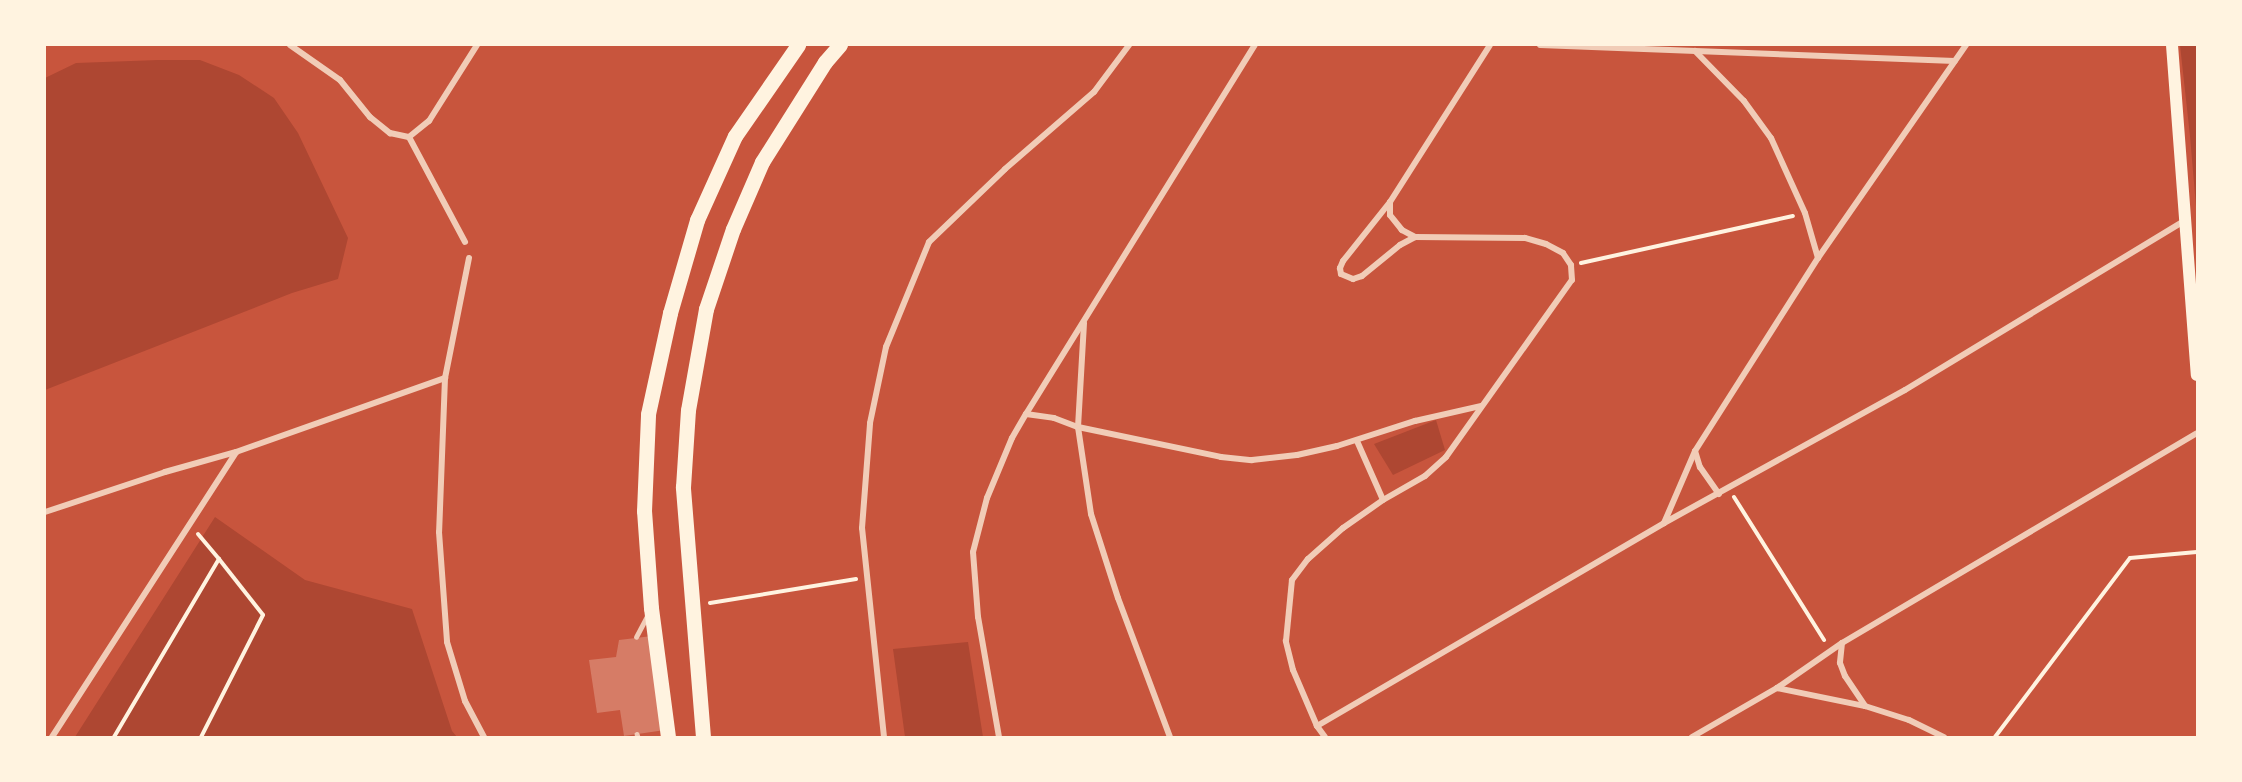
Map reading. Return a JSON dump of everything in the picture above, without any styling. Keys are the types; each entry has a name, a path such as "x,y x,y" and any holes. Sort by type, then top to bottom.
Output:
{"main road":[{"path":"668,737 651,608 644,511 648,414 670,313 697,220 735,136 797,45"},
{"path":"703,737 683,487 688,410 706,309 733,229 762,162 825,62 840,45"},
{"path":"2172,45 2197,375"}],"street":[{"path":"290,45 340,80 370,117 390,133 409,137"},
{"path":"409,137 429,121 477,45"},
{"path":"884,737 862,528 870,423 886,347 929,242 1005,169 1094,92 1130,45"},
{"path":"999,737 978,617 973,552 987,498 1012,438 1026,414 1147,216 1256,45"},
{"path":"1325,737 1317,726 1293,670 1286,641 1292,580 1308,559 1343,528 1383,500 1425,476 1446,457 1572,280 1571,265 1563,253 1525,238 1415,237 1400,245 1362,276 1353,279 1341,274 1342,261 1390,202 1490,45"},
{"path":"1540,45 1956,61"},
{"path":"1664,523 1695,451 1818,258 1966,45"},
{"path":"1694,50 1744,101 1771,138 1805,213 1818,258"},
{"path":"409,137 465,242"},
{"path":"1390,202 1390,215 1395,223 1415,237"},
{"path":"1317,726 1664,523 1905,390 2184,221"},
{"path":"469,258 445,378 439,531 447,642 465,701 484,737"},
{"path":"1084,322 1078,427 1091,514 1118,598 1170,737"},
{"path":"45,512 165,472 236,453 445,378"},
{"path":"1026,414 1054,418 1078,427 1221,457 1252,460 1297,455 1357,441 1415,420 1481,405"},
{"path":"1692,737 1777,688 1842,644 2197,433"},
{"path":"1357,441 1383,500"},
{"path":"1695,451 1700,467 1719,494"},
{"path":"52,737 236,453"},
{"path":"1842,644 1840,663 1845,676 1865,706"},
{"path":"1777,688 1865,706 1909,720 1944,737"}],"lane":[{"path":"636,638 651,608"}],"path":[{"path":"1571,265 1805,213"},
{"path":"1729,489 1831,651"},
{"path":"190,524 263,615 201,737"},
{"path":"1995,737 2130,558 2197,552"},
{"path":"114,737 219,559"},
{"path":"691,606 866,577"}],"shaded area":[{"path":"2180,45 2197,45 2197,218 2190,136"},
{"path":"200,60 239,75 274,98 298,133 348,238 338,279 292,293 45,390 45,78 76,63"},
{"path":"1436,420 1445,450 1393,475 1374,444"},
{"path":"215,517 305,580 412,609 452,731 457,737 75,737"},
{"path":"968,642 983,737 905,737 893,649"}],"building":[{"path":"652,636 665,730 624,736 620,710 597,713 589,660 616,657 619,640"}]}
